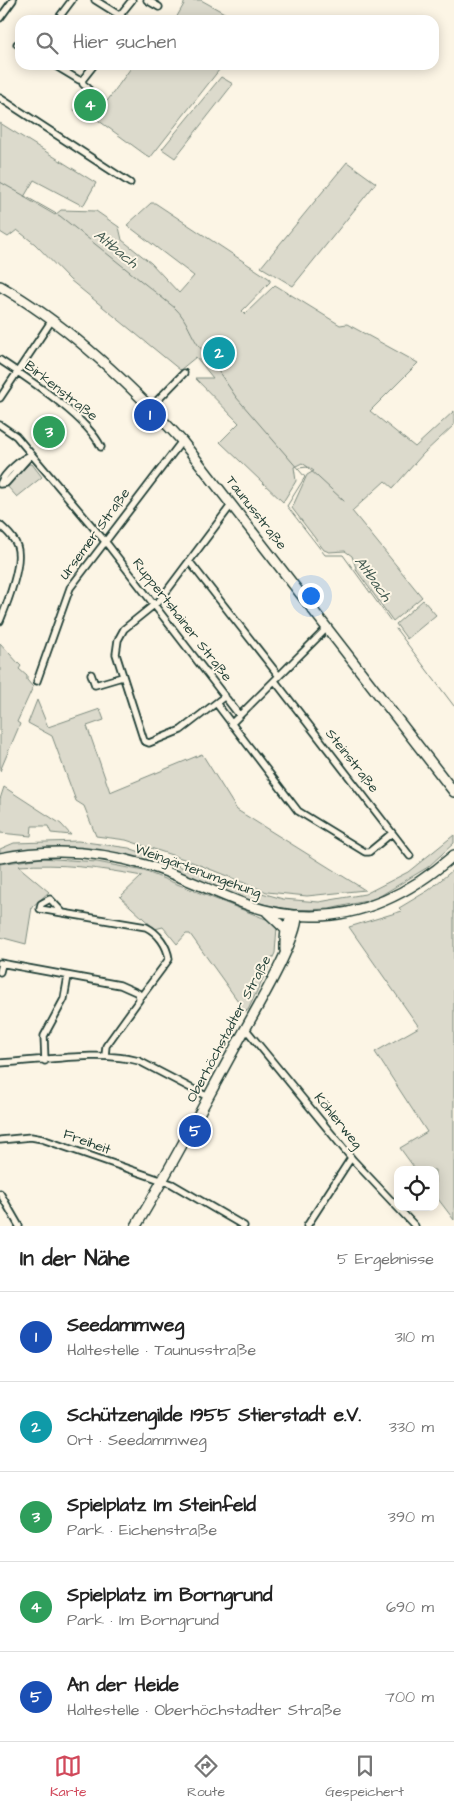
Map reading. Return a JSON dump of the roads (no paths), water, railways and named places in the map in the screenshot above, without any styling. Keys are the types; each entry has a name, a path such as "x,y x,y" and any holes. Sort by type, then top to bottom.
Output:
{"street":[{"path":"0,18 13,0"},
{"path":"61,15 72,0"},
{"path":"95,0 120,15 132,0"},
{"path":"147,0 159,7"},
{"path":"63,70 82,80 82,84 88,88"},
{"path":"82,80 90,70"},
{"path":"0,98 130,183"},
{"name":"Taunusstraße","path":"0,286 52,320 150,408 182,441 454,792"},
{"path":"0,398 52,320"},
{"name":"Birkenstraße","path":"0,360 95,434 101,447"},
{"path":"150,408 184,373"},
{"name":"Ruppertshainer Straße","path":"0,424 16,436 104,542 239,715"},
{"name":"Ursemer Straße","path":"37,681 68,592 182,441"},
{"path":"0,484 6,483 31,455"},
{"path":"225,696 181,730 149,743 144,741 116,654 120,635 154,606 232,504"},
{"path":"0,525 16,542 18,552 13,580 0,621"},
{"name":"Steinstraße","path":"189,561 410,856"},
{"path":"231,724 327,628"},
{"path":"91,674 95,685 122,677"},
{"name":"Ruppertshainer Straße","path":"216,703 300,812 365,852 369,852 392,833"},
{"name":"Weingärtenumgehung","path":"0,858 62,852 119,858 161,870 265,910 297,915"},
{"path":"265,910 286,931 290,919 297,915 337,914 376,905 412,888 454,855"},
{"path":"63,913 146,927 155,933 168,952 169,959 139,997 139,1000 106,1046 105,1056"},
{"name":"Oberhöchstadter Straße","path":"136,1226 162,1182 245,1028 296,927 297,915"},
{"name":"Oberhöchstadter Straße","path":"285,950 286,931"},
{"path":"0,972 1,964 120,985 138,992 139,997"},
{"path":"45,1060 44,1036 64,998 68,976"},
{"name":"Köhlerweg","path":"245,1028 351,1158 415,1226"},
{"path":"0,1063 105,1056 139,1061 208,1097"},
{"name":"Freiheit","path":"0,1140 42,1139 172,1184 244,1226"},
{"path":"307,1226 351,1158"},
{"path":"0,1193 20,1226"}],"waterway":[{"name":"Altbach","path":"0,182 60,216 175,308 202,350"},
{"name":"Altbach","path":"208,356 236,397 305,477 287,506 325,555 343,555 390,620"},
{"name":"Altbach","path":"299,468 307,467 344,501"},
{"name":"Altbach","path":"396,629 454,706"}],"place":[{"name":"Spielplatz im Borngrund","path":"90,105"},
{"name":"Schützengilde 1955 Stierstadt e.V.","path":"219,353"},
{"name":"Seedammweg","path":"150,415"},
{"name":"Spielplatz Im Steinfeld","path":"49,432"},
{"name":"An der Heide","path":"195,1131"}]}
